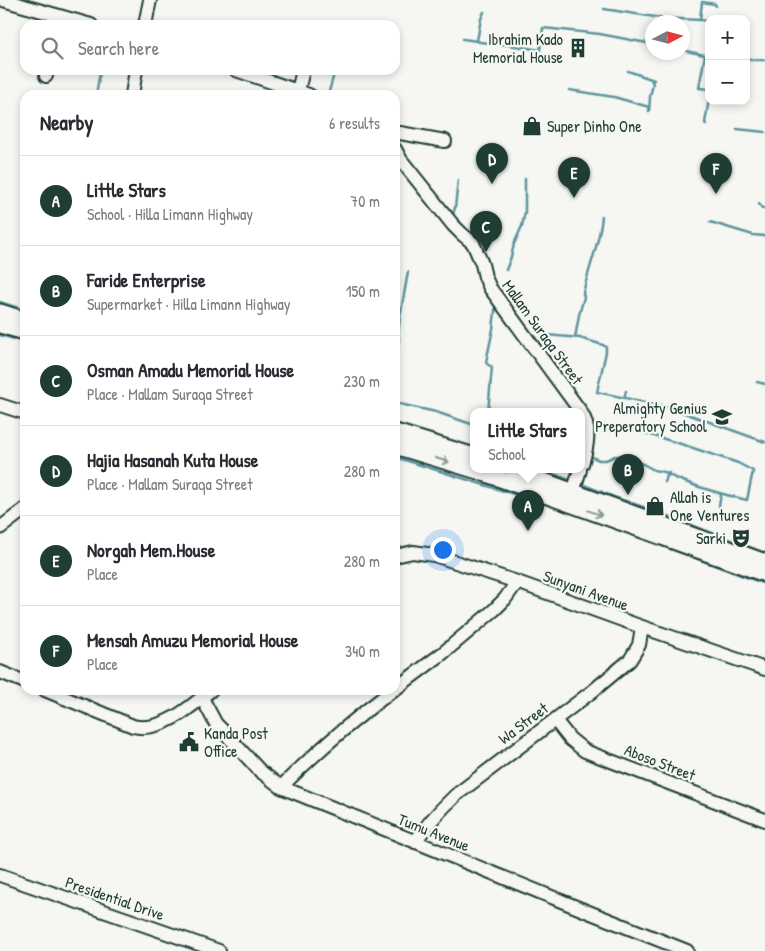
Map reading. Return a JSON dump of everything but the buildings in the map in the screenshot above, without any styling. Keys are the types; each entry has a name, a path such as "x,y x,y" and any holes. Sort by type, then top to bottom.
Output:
{"main road":[{"path":"0,312 20,318"},
{"path":"0,325 20,331"},
{"path":"400,434 470,455"},
{"path":"400,448 470,469"},
{"path":"484,473 765,574"},
{"path":"522,473 765,562"}],"street":[{"path":"3,0 57,20"},
{"path":"146,20 150,0"},
{"path":"133,90 135,75"},
{"path":"250,75 290,90"},
{"path":"301,90 303,75"},
{"path":"400,133 445,141"},
{"name":"Mallam Suraqa Street","path":"400,158 453,225 474,243 490,288 577,408"},
{"path":"0,404 20,411"},
{"name":"Mallam Suraqa Street","path":"585,422 588,434 585,449"},
{"path":"573,492 579,473"},
{"path":"0,528 20,513"},
{"name":"Sunyani Avenue","path":"400,555 413,552 434,555 765,669"},
{"path":"400,685 443,653 494,610 505,599 516,582"},
{"name":"Wa Street","path":"415,842 427,825 456,795 594,690 630,660 639,645 642,627"},
{"path":"0,672 20,679"},
{"path":"57,695 138,728 158,725 175,717 205,695"},
{"name":"Tumu Avenue","path":"206,695 216,724 260,771 281,787 686,951"},
{"path":"281,787 346,726 386,695"},
{"name":"Aboso Street","path":"555,720 570,739 585,751 765,820"},
{"name":"Presidential Drive","path":"0,875 219,951"}],"waterway":[{"path":"604,9 661,18 700,20 702,2 715,4 716,6"},
{"path":"477,41 484,12"},
{"path":"700,20 705,21"},
{"path":"463,39 540,50 543,28 600,34 645,43"},
{"path":"690,52 705,55"},
{"path":"705,55 699,88 705,89"},
{"path":"750,59 765,60"},
{"path":"628,71 654,80"},
{"path":"97,90 99,75"},
{"path":"271,75 296,83"},
{"path":"329,90 334,75"},
{"path":"649,112 653,84 651,79"},
{"path":"569,90 614,97 649,107"},
{"path":"706,124 708,105"},
{"path":"737,129 765,132"},
{"path":"506,270 522,226 525,212 525,179"},
{"path":"452,217 455,208 458,180"},
{"path":"759,204 765,209"},
{"path":"575,338 584,297 583,293 597,245 602,216"},
{"path":"710,222 753,235 765,236"},
{"path":"400,317 408,272"},
{"path":"0,302 20,308"},
{"path":"488,408 492,367 486,362 496,303"},
{"path":"0,335 20,341"},
{"path":"539,344 541,339 547,335 580,338 603,345 606,347 606,352 597,392 668,407 765,442"},
{"path":"533,336 540,346"},
{"path":"757,382 765,384"},
{"path":"624,398 626,391"},
{"path":"400,404 436,412 470,424"},
{"path":"400,425 470,446"},
{"path":"590,455 599,460 619,456 654,470 669,473 669,475 698,487 747,500 753,471 738,463 634,430 628,431 607,426 593,430"},
{"path":"400,459 558,508"},
{"path":"551,473 572,481"},
{"path":"665,482 668,473"},
{"path":"579,483 765,553"},
{"path":"719,506 721,494"},
{"path":"636,536 765,584"}],"place":[{"name":"Ibrahim Kado Memorial House","path":"578,48"},
{"name":"Super Dinho One","path":"532,126"},
{"name":"Hajia Hasanah Kuta House","path":"492,184"},
{"name":"Mensah Amuzu Memorial House","path":"716,194"},
{"name":"Norgah Mem.House","path":"574,198"},
{"name":"Osman Amadu Memorial House","path":"486,252"},
{"name":"Almighty Genius Preperatory School","path":"722,417"},
{"name":"Faride Enterprise","path":"628,495"},
{"name":"Allah is One Ventures","path":"655,506"},
{"name":"Little Stars","path":"528,531"},
{"name":"Sarki","path":"741,538"},
{"name":"Kanda Post Office","path":"189,742"}]}
